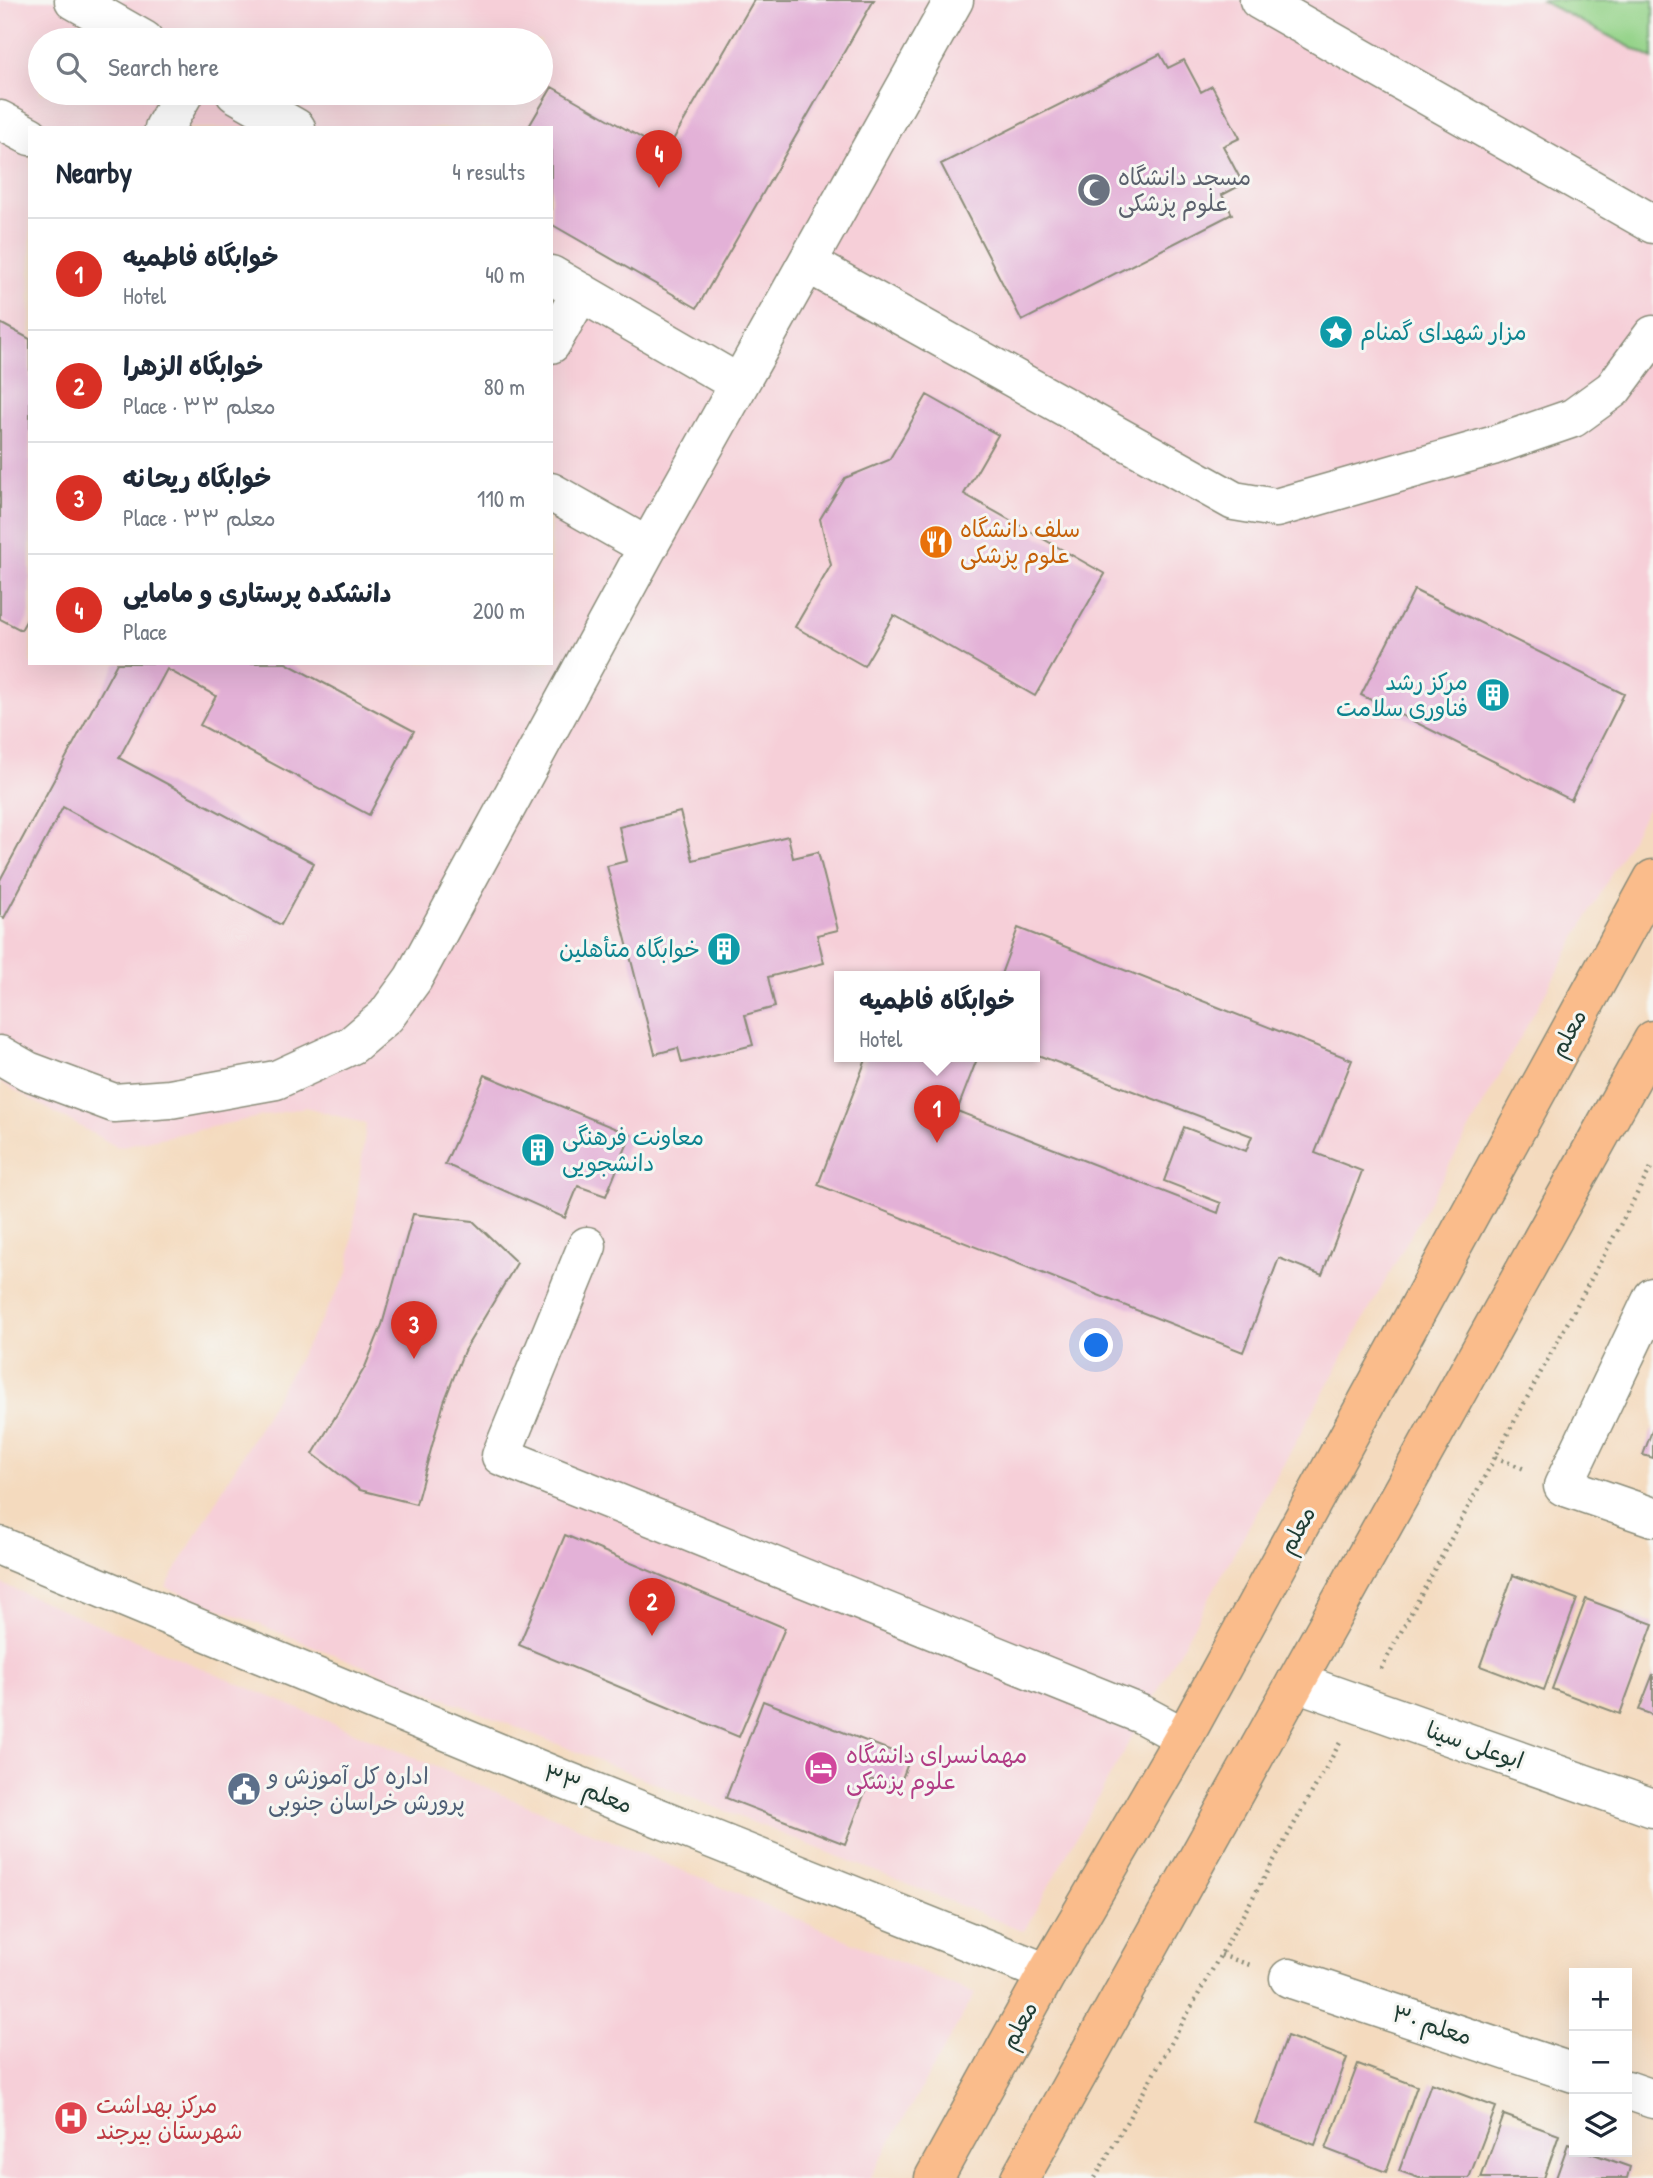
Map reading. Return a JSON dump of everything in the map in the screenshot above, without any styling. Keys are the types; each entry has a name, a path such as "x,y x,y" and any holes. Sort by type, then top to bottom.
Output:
{"main road":[{"name":"معلم","path":"934,2178 1047,1973 1184,1737 1653,879"},
{"path":"1020,2178 1296,1682 1641,1087 1653,1040"}],"street":[{"path":"74,0 123,28"},
{"path":"0,1055 29,1071 114,1104 170,1099 276,1080 352,1045 386,1016 413,979 648,547 954,0"},
{"path":"1259,0 1653,224"},
{"path":"165,126 177,105"},
{"path":"256,105 293,126"},
{"path":"0,120 28,135"},
{"path":"807,263 1234,502 1276,508 1492,446 1573,418 1613,389 1653,335"},
{"path":"553,336 566,284 739,384"},
{"path":"553,493 648,547"},
{"path":"587,1246 501,1456 1143,1715 1184,1737"},
{"path":"1653,1297 1563,1486 1653,1517"},
{"name":"معلم ۳۳","path":"0,1546 1047,1973"},
{"name":"ابوعلی سینا","path":"1296,1682 1653,1808"},
{"name":"معلم ۳۰","path":"1289,1978 1569,2071"},
{"path":"1632,2092 1653,2099"}],"shaded area":[{"path":"0,0 1653,0 1653,799 1024,1931 166,1587 348,1273 366,1124 306,1107 117,1147 0,1082"},
{"name":"اداره کل آموزش و پرورش خراسان جنوبی","path":"0,1583 975,1994 870,2178 0,2178"}],"green space":[{"path":"1540,0 1653,0 1653,59"}],"building":[{"path":"754,0 874,0 697,308 553,225 553,126 529,126 541,105 553,105 553,88 666,152"},
{"name":"مسجد دانشگاه علوم پزشکی","path":"1160,54 1168,68 1184,60 1201,92 1212,86 1240,138 1223,146 1243,184 1222,195 1232,214 1022,321 941,164"},
{"path":"0,323 28,338 28,618 21,630 0,619"},
{"name":"سلف دانشگاه علوم پزشکی","path":"927,395 998,435 964,494 1105,574 1035,696 894,615 864,666 795,627 831,565 820,519 845,478 889,460"},
{"name":"مرکز رشد فناوری سلامت","path":"1414,590 1624,694 1571,800 1361,695"},
{"path":"116,665 290,665 414,731 369,815 200,725 216,696 167,669 119,758 314,863 281,925 63,807 4,918 0,916 0,880"},
{"name":"خوابگاه متأهلین","path":"680,812 693,860 788,836 793,858 818,852 838,930 817,935 824,963 768,977 775,1007 745,1015 753,1045 682,1063 678,1048 655,1054 607,866 627,861 619,827"},
{"path":"1018,928 1352,1060 1315,1153 1362,1171 1322,1275 1279,1258 1243,1352 818,1185 865,1062 976,1062 957,1111 1218,1213 1221,1203 1164,1181 1184,1127 1246,1151 1252,1136 1040,1056 1040,971 1002,971"},
{"name":"معاونت فرهنگی دانشجویی","path":"485,1075 631,1135 606,1196 578,1186 565,1218 445,1164"},
{"path":"413,1214 473,1221 517,1263 464,1351 444,1402 416,1504 360,1490 313,1454 365,1367 382,1325"},
{"path":"1653,1428 1653,1458 1643,1455"},
{"path":"565,1535 785,1628 739,1737 519,1645"},
{"path":"1513,1575 1577,1599 1544,1690 1480,1666"},
{"path":"1586,1599 1653,1624 1620,1714 1552,1689"},
{"path":"1653,1674 1653,1715 1639,1710"},
{"name":"مهمانسرای دانشگاه علوم پزشکی","path":"763,1701 910,1758 898,1789 870,1779 845,1844 726,1798"},
{"path":"1287,2036 1347,2058 1315,2145 1255,2123"},
{"path":"1358,2064 1417,2086 1386,2172 1326,2149"},
{"path":"1431,2083 1496,2107 1469,2178 1419,2178 1399,2171"},
{"path":"1504,2115 1559,2135 1544,2178 1481,2178"},
{"path":"1568,2144 1569,2157 1602,2157 1630,2167 1627,2178 1556,2178"}],"place":[{"name":"دانشکده پرستاری و مامایی","path":"659,188"},
{"name":"مسجد دانشگاه علوم پزشکی","path":"1094,190"},
{"name":"مزار شهدای گمنام","path":"1336,332"},
{"name":"سلف دانشگاه علوم پزشکی","path":"936,542"},
{"name":"مرکز رشد فناوری سلامت","path":"1493,695"},
{"name":"خوابگاه متأهلین","path":"724,949"},
{"name":"خوابگاه فاطمیه","path":"937,1143"},
{"name":"معاونت فرهنگی دانشجویی","path":"538,1150"},
{"name":"خوابگاه ریحانه","path":"414,1359"},
{"name":"خوابگاه الزهرا","path":"652,1636"},
{"name":"مهمانسرای دانشگاه علوم پزشکی","path":"821,1768"},
{"name":"اداره کل آموزش و پرورش خراسان جنوبی","path":"244,1789"},
{"name":"مرکز بهداشت شهرستان بیرجند","path":"71,2118"}]}
